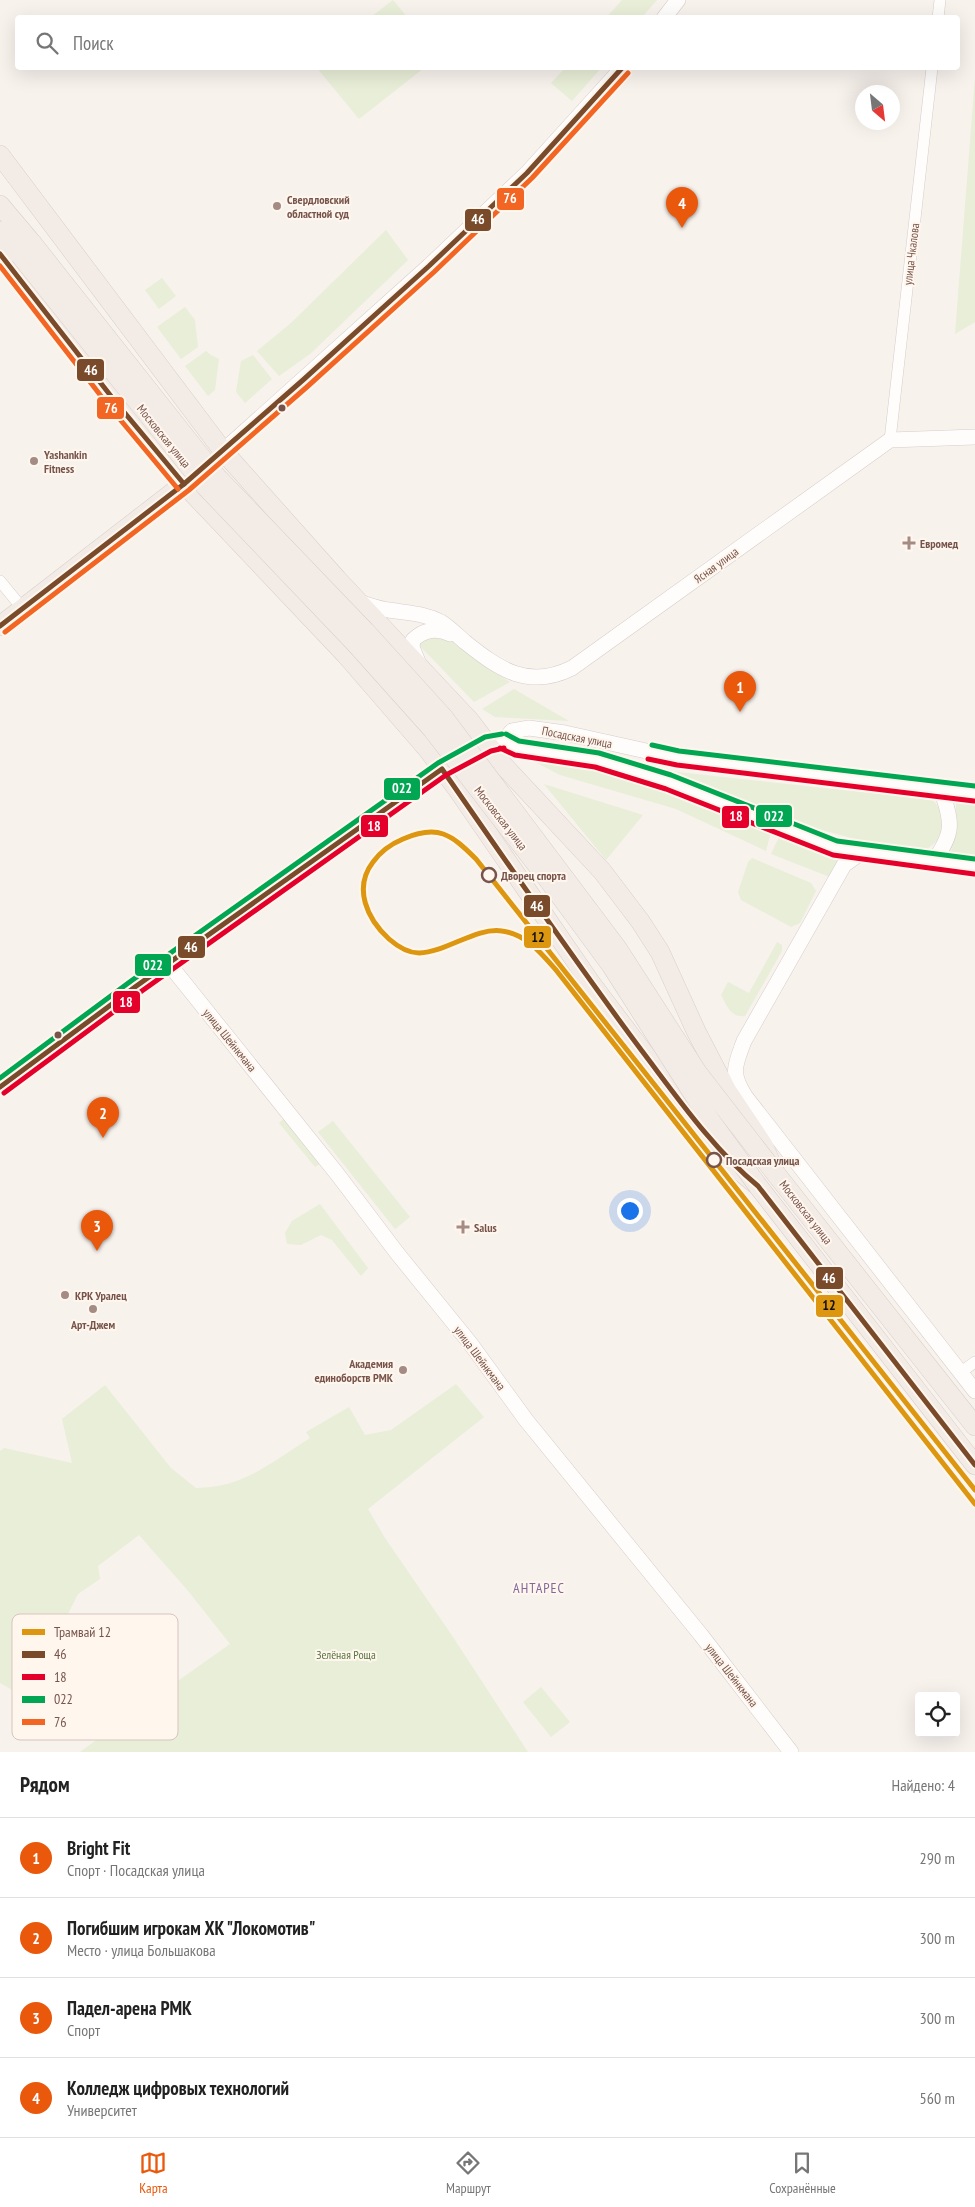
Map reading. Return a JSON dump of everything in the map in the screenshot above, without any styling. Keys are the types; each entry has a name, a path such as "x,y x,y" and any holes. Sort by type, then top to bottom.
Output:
{"main road":[{"path":"0,155 223,451 359,602 470,721 495,743 540,807 602,871 640,921 660,952 727,1091 763,1145 776,1174"},
{"name":"Московская улица","path":"0,205 26,249 206,487 355,643 443,744 539,867 611,965 710,1120 758,1186 975,1465"},
{"name":"Московская улица","path":"0,231 26,249 217,477 365,631 444,718 617,948 697,1072 975,1426"},
{"name":"Московская улица","path":"0,254 114,400 184,484 346,655 442,769 590,982 672,1090 736,1168 758,1186"},
{"path":"0,626 184,484 223,451"}],"street":[{"path":"666,15 678,0"},
{"path":"938,15 940,0"},
{"path":"223,451 429,266 528,173 620,70"},
{"name":"улица Чкалова","path":"890,440 932,70"},
{"path":"890,440 975,437"},
{"name":"Ясная улица","path":"463,641 499,668 511,673 536,678 559,675 890,440"},
{"path":"0,581 23,609"},
{"path":"359,602 386,610 420,614 440,622 463,641"},
{"path":"423,670 414,656 412,647 413,640 418,635 428,630 445,631 463,641"},
{"name":"Посадская улица","path":"495,743 512,731 529,728 565,733 678,758 855,781 975,794"},
{"path":"0,1087 442,769 495,743"},
{"name":"Посадская улица","path":"495,743 598,760 678,786 835,848 975,867"},
{"path":"933,862 946,845 950,829 948,810 941,790"},
{"name":"Московская улица","path":"862,852 844,865 744,1042 735,1066 735,1078 745,1096 975,1391"},
{"name":"улица Шейнкмана","path":"169,964 332,1168 397,1253 465,1336 526,1420 701,1635 791,1752"},
{"path":"960,1372 975,1362"}],"green space":[{"path":"393,0 405,15 374,15"},
{"path":"622,0 657,0 644,15 609,15"},
{"path":"319,70 421,70 359,119"},
{"path":"563,70 599,70 572,101 551,83"},
{"path":"975,77 975,322 955,334"},
{"path":"386,230 408,260 310,354 279,376 257,351 291,323"},
{"path":"162,278 176,296 159,309 145,290"},
{"path":"185,307 195,320 198,347 181,359 157,327"},
{"path":"206,351 219,359 215,390 208,396 185,366"},
{"path":"253,355 272,379 245,403 236,392 241,361"},
{"path":"444,635 510,682 474,702 419,645 424,639"},
{"path":"514,689 569,721 495,717 482,709"},
{"path":"535,755 677,790 771,832 766,851 676,809 560,775 535,762"},
{"path":"668,771 933,800 944,815 941,838 927,849 866,842 800,824"},
{"path":"544,784 643,815 606,860"},
{"path":"956,801 975,803 975,863 948,860 956,836"},
{"path":"780,835 840,859 830,877 771,854"},
{"path":"752,858 811,883 816,891 800,923 791,927 741,900 738,892 748,862"},
{"path":"777,942 782,945 782,951 745,1016 736,1015 730,1010 721,995 728,982 749,993"},
{"path":"286,1117 323,1162 315,1167 279,1123"},
{"path":"333,1121 410,1217 395,1229 318,1132"},
{"path":"320,1204 368,1268 361,1276 332,1240 321,1235 301,1245 287,1244 285,1233 292,1221"},
{"name":"Зелёная Роща","path":"456,1384 484,1417 368,1509 385,1538 453,1637 528,1752 80,1752 96,1740 178,1740 178,1681 230,1644 189,1592 139,1535 98,1566 100,1579 78,1594 68,1614 12,1614 12,1690 0,1683 0,1451 4,1448 72,1463 62,1419 105,1385 171,1468 196,1488 213,1487 229,1483 256,1472 310,1438 306,1432 349,1407 365,1435 391,1430"},
{"path":"541,1687 570,1722 551,1737 523,1702"}],"tram line":[{"name":"12","path":"975,1490 476,859 459,843 443,834 435,832 415,835 399,841 383,851 367,872 363,893 369,913 381,931 399,947 415,953 430,952 472,936 492,931 511,933 526,940 539,951 556,970 975,1504"}],"transit line":[{"name":"46","path":"0,626 184,484 303,380 429,266 527,173 620,70"},
{"name":"76","path":"5,632 189,490 308,386 434,272 532,178 628,73"},
{"name":"46","path":"0,254 114,400 184,484"},
{"name":"76","path":"0,266 108,405 178,489"},
{"name":"022","path":"0,1078 131,981 438,763 485,737 502,734"},
{"name":"022","path":"506,734 519,741 599,753 671,775 837,841 975,859"},
{"name":"022","path":"652,745 679,751 975,786"},
{"name":"18","path":"500,748 515,755 595,767 666,789 833,855 974,874"},
{"name":"18","path":"4,1093 139,993 446,775 491,751 504,748"},
{"name":"18","path":"648,759 677,765 974,801"},
{"name":"46","path":"0,1087 135,987 442,769 591,981 682,1104 726,1156 758,1186 975,1465"}],"place":[{"name":"Свердловский областной суд","path":"277,206"},
{"name":"Колледж цифровых технологий","path":"682,228"},
{"name":"Yashankin Fitness","path":"34,461"},
{"name":"Евромед","path":"909,543"},
{"name":"Bright Fit","path":"740,712"},
{"name":"Дворец спорта","path":"489,875"},
{"name":"Погибшим игрокам ХК \"Локомотив\"","path":"103,1138"},
{"name":"Посадская улица","path":"714,1160"},
{"name":"Salus","path":"463,1227"},
{"name":"Падел-арена РМК","path":"97,1251"},
{"name":"КРК Уралец","path":"65,1295"},
{"name":"Арт-Джем","path":"93,1309"},
{"name":"Академия единоборств РМК","path":"403,1370"}],"district":[{"name":"АНТАРЕС","path":"539,1588"}]}
